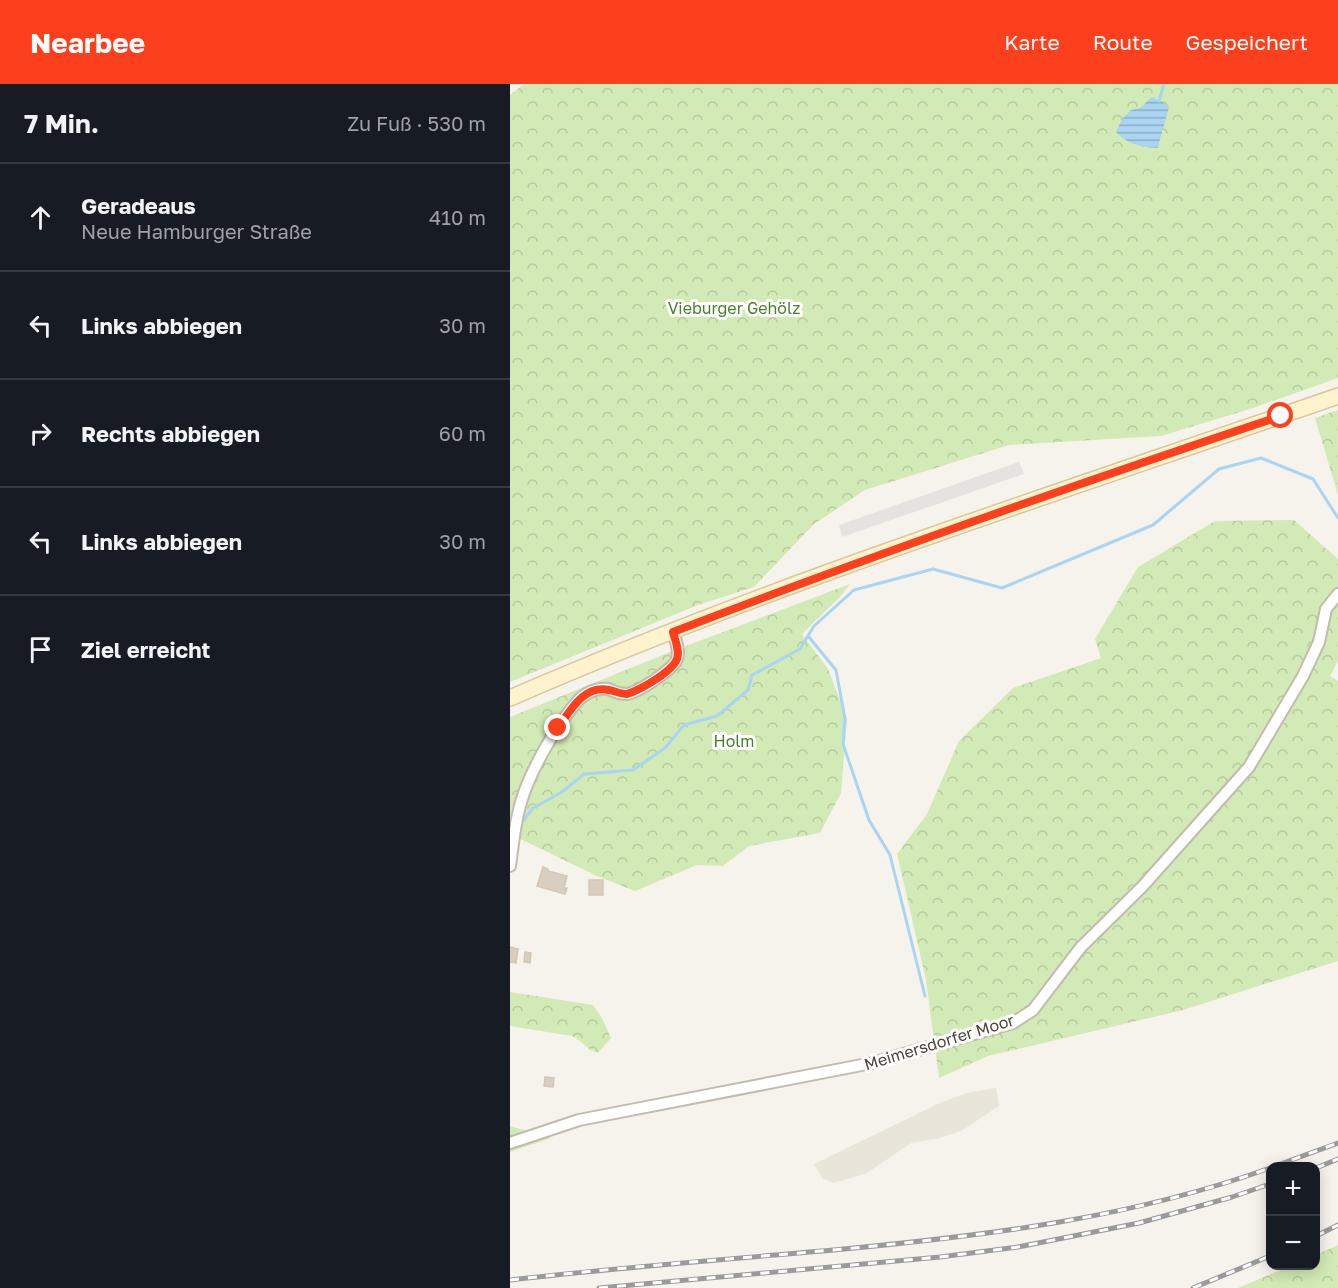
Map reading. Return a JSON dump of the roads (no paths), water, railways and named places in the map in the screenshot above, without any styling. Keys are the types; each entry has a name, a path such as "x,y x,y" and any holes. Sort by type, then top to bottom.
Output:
{"main road":[{"path":"510,698 790,587 1338,396"}],"street":[{"name":"Meimersdorfer Moor","path":"510,1143 579,1120 872,1063 1013,1023 1033,1010 1081,947 1142,887 1249,767 1303,676 1319,642 1326,609 1338,594"},
{"path":"510,867 522,800 535,769 576,701 590,691 608,689 627,694 670,669 677,658 677,646 673,632"}],"water":[{"path":"1152,97 1169,106 1158,148 1146,147 1125,140 1116,132 1122,119 1131,110 1140,108"}],"waterway":[{"path":"1159,101 1164,84"},
{"path":"524,820 533,808 562,792 584,774 633,770 665,748 684,725 717,716 748,690 752,675 800,649 814,626 854,590 933,569 1002,588 1153,525 1219,469 1261,458 1313,479 1338,518"},
{"path":"808,636 836,670 845,719 843,744 869,820 890,855 925,996"}],"railway":[{"path":"1286,1162 1338,1143"},
{"path":"1320,1166 1338,1159"},
{"path":"510,1280 844,1249 1006,1230 1060,1222 1165,1200 1266,1169"},
{"path":"599,1288 940,1257 1018,1247 1139,1223 1266,1185"},
{"path":"1320,1234 1338,1225"},
{"path":"1193,1288 1266,1258"}],"park label":[{"name":"Vieburger Gehölz","path":"734,308"},
{"name":"Holm","path":"734,741"}]}
